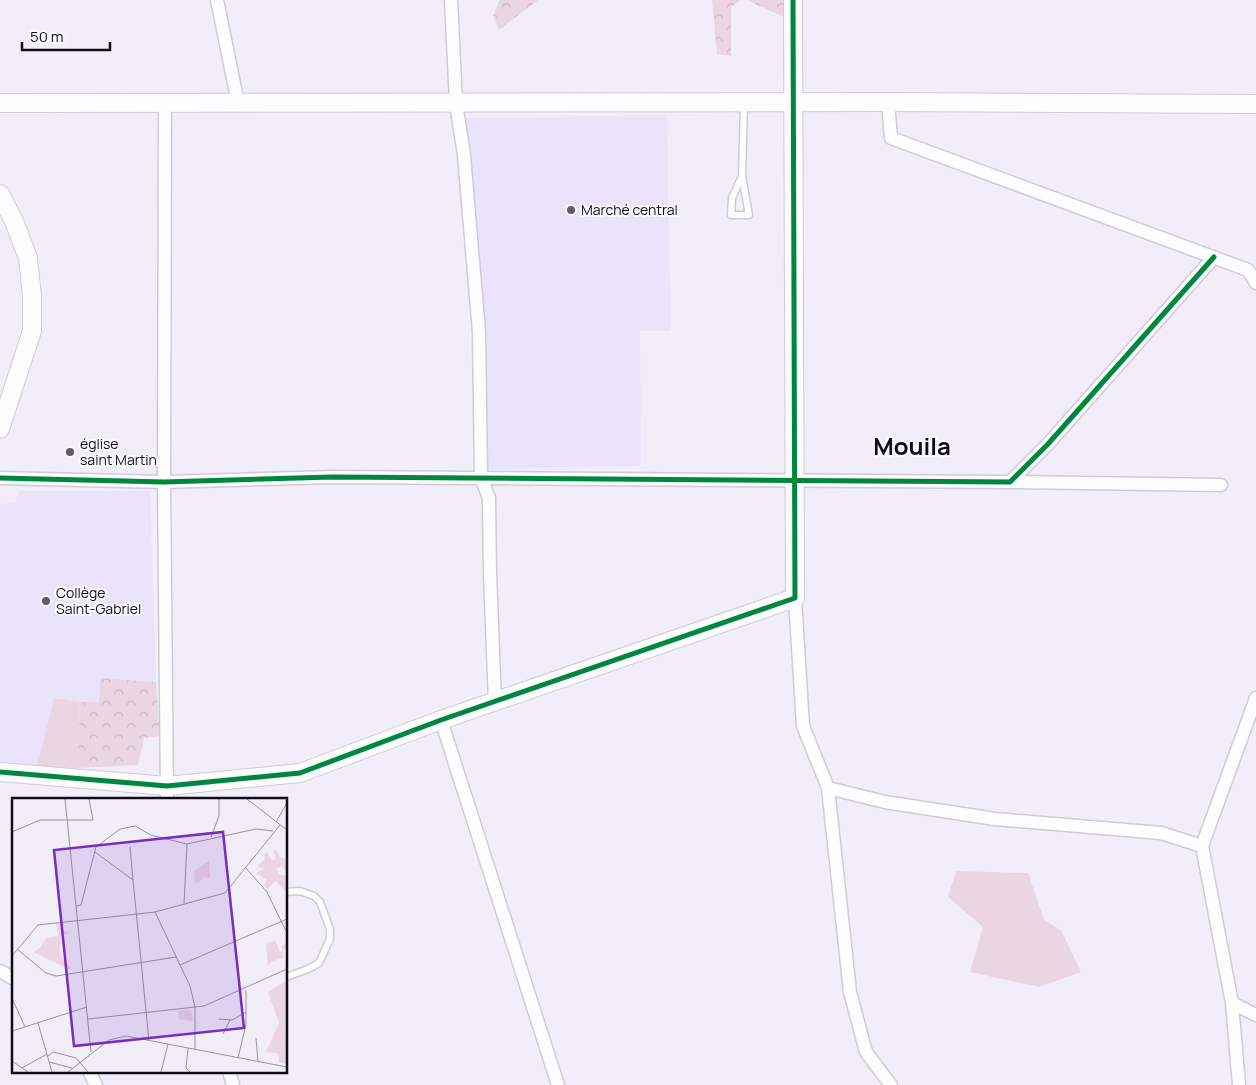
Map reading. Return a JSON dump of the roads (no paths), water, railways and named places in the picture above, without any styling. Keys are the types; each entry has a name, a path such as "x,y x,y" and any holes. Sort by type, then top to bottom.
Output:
{"street":[{"path":"217,0 238,103"},
{"path":"451,0 456,103 464,155 479,332 481,478 490,498 490,573 495,702"},
{"path":"793,0 795,598 803,726 828,788 850,992 866,1052 891,1085"},
{"path":"888,102 891,138 1248,270 1256,283"},
{"path":"0,103 888,102 1256,104"},
{"path":"165,103 164,482 167,792"},
{"path":"0,194 14,221 28,258 32,297 32,331 0,429"},
{"path":"1010,482 1048,444 1214,257"},
{"path":"0,478 164,482 332,477 1221,485"},
{"path":"0,772 167,792 300,773 441,720 795,598"},
{"path":"1239,1085 1232,1003 1202,846 1256,698"},
{"path":"441,720 558,1085"},
{"path":"828,788 885,802 995,820 1030,821 1161,833 1202,846"},
{"path":"0,971 12,977"},
{"path":"1232,1003 1256,1015"},
{"path":"90,1072 96,1085"},
{"path":"229,1072 233,1085"}],"lane":[{"path":"742,176 732,198 731,215 749,215 742,176 744,103"},
{"path":"288,892 300,891 314,896 320,902 330,929 330,939 319,962 308,969 288,976"}],"place":[{"name":"Marché central","path":"571,210"},
{"name":"église saint Martin","path":"70,452"},
{"name":"Collège Saint-Gabriel","path":"46,601"}],"district":[{"name":"Mouila","path":"912,447"}]}
